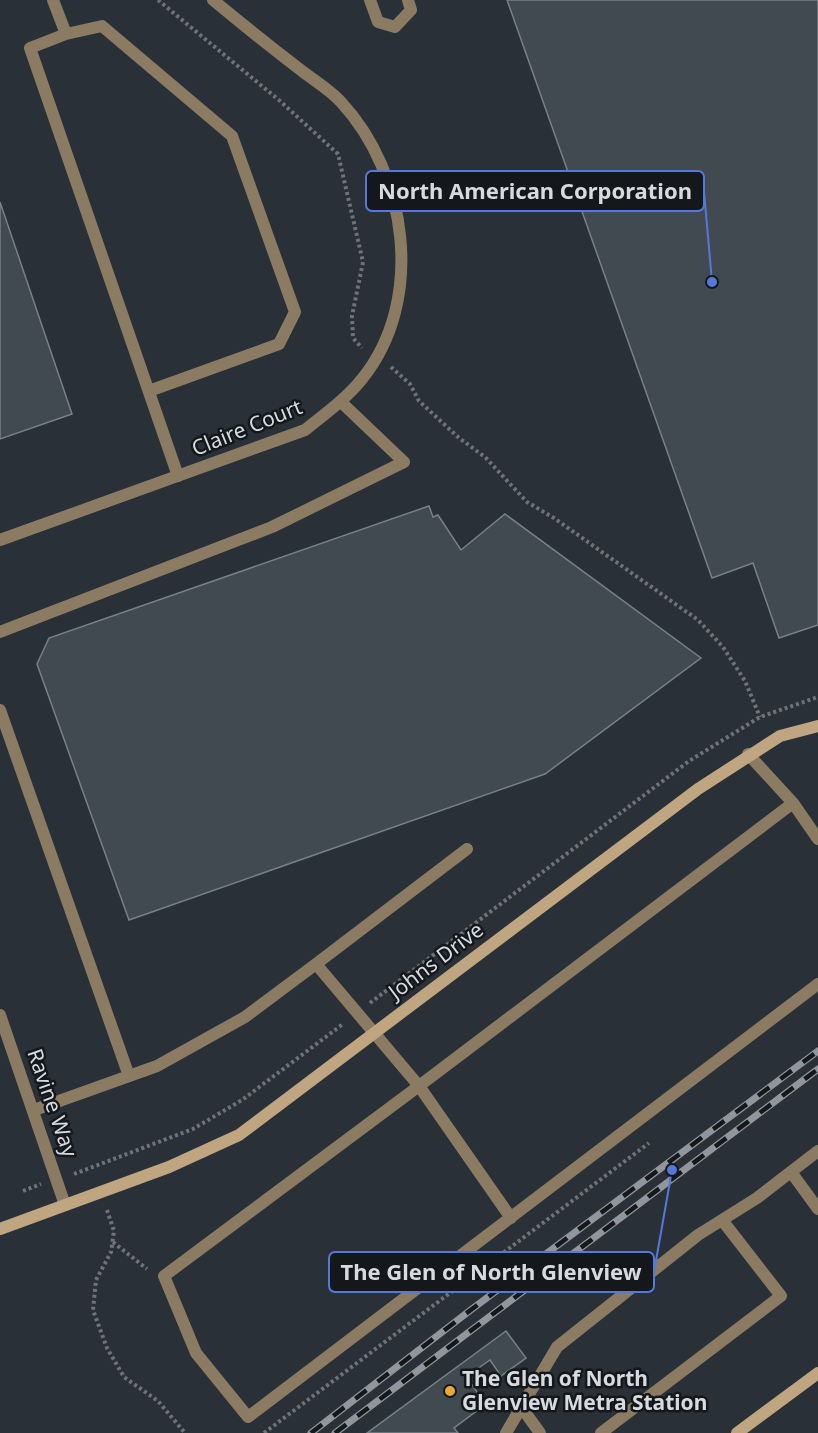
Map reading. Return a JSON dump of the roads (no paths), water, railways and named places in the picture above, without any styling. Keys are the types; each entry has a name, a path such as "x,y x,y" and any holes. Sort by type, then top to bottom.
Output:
{"street":[{"path":"53,0 66,34"},
{"name":"Claire Court","path":"0,540 305,430 341,402 364,377 389,328 403,277 399,213 379,156 341,102 213,0"},
{"path":"370,0 378,22 395,27 411,10 408,0"},
{"path":"149,391 279,344 295,312 232,136 102,27 66,34 30,48 178,476"},
{"path":"0,632 272,527 404,462 341,402"},
{"path":"0,710 129,1076"},
{"name":"Johns Drive","path":"0,1229 169,1167 239,1135 632,836 748,754 780,736 818,726"},
{"path":"748,754 793,803 818,839"},
{"path":"793,803 164,1276 196,1353 248,1417 818,984"},
{"path":"34,1110 157,1066 245,1017 467,849"},
{"path":"316,964 418,1086 511,1218"},
{"name":"Ravine Way","path":"0,1015 65,1205"},
{"path":"506,1433 557,1347 698,1235 818,1151"},
{"path":"791,1172 818,1209"},
{"path":"601,1433 781,1296 722,1220"},
{"path":"737,1433 818,1373"},
{"path":"522,1408 540,1433"}],"railway":[{"path":"311,1433 472,1309 818,1051"},
{"path":"335,1433 818,1069"}],"place":[{"name":"North American Corporation","path":"712,282"},
{"name":"The Glen of North Glenview","path":"672,1170"},
{"name":"The Glen of North Glenview Metra Station","path":"450,1391"}]}
